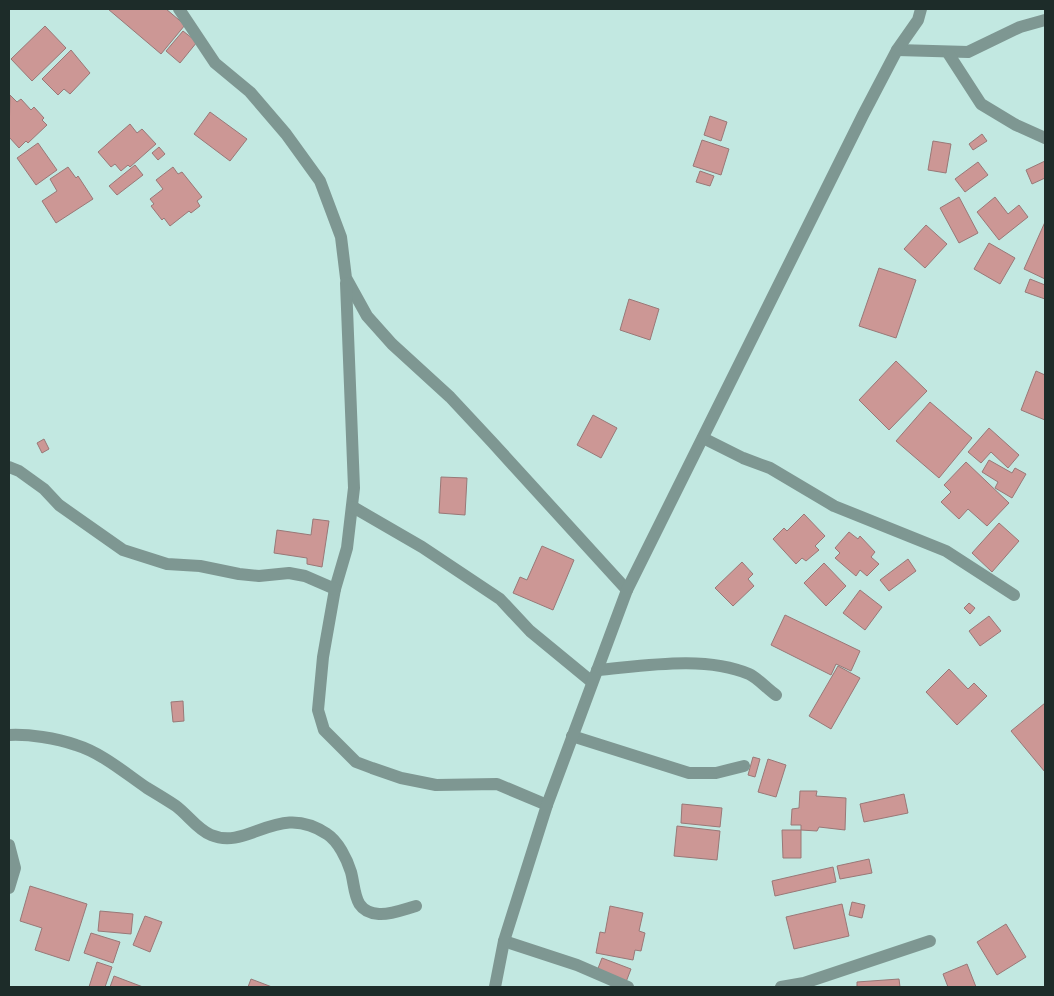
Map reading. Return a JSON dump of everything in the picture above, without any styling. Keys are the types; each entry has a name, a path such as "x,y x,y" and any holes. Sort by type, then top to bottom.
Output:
{"street":[{"path":"178,9 216,63 250,92 286,134 320,181 341,237 346,278 353,444 353,507 347,548 335,589 323,657 318,710 324,730 356,762 401,778 436,785 497,784 547,805"},
{"path":"495,987 504,941 547,805 627,590 896,50 918,20 921,9"},
{"path":"896,50 948,53 968,52 1020,27 1045,20"},
{"path":"948,53 981,104 1016,126 1045,138"},
{"path":"346,278 367,316 392,344 450,397 627,590"},
{"path":"703,438 743,458 770,468 834,506 886,525 946,551 1014,594"},
{"path":"9,467 19,471 44,489 59,505 122,550 167,564 200,566 259,576 289,573 305,576 335,589"},
{"path":"353,507 430,552 500,599 530,631 594,676 658,664 729,667 751,675 776,695"},
{"path":"9,734 76,745 107,760 176,806 210,835 222,838 239,837 272,824 288,822 299,822 318,828 329,835 341,850 350,871 355,896 359,905 366,911 380,914 416,906"},
{"path":"572,736 689,773 716,773 744,766"},
{"path":"9,845 15,868 9,888"},
{"path":"504,941 576,965 628,987"},
{"path":"781,987 804,982 930,941"}],"building":[{"path":"108,9 166,9 185,25 161,54"},
{"path":"45,26 66,48 32,81 11,59"},
{"path":"183,31 197,42 180,63 166,51"},
{"path":"71,50 90,73 70,94 64,89 58,95 42,79"},
{"path":"10,95 17,102 21,99 31,110 34,107 44,118 42,120 47,125 28,143 26,141 19,148 9,137"},
{"path":"210,112 247,139 230,161 194,134"},
{"path":"710,116 727,122 721,141 704,135"},
{"path":"130,124 137,133 142,129 156,144 130,167 128,165 121,171 115,164 111,167 98,152"},
{"path":"982,134 987,141 973,150 969,144"},
{"path":"702,140 729,149 721,175 693,166"},
{"path":"933,141 951,144 946,173 928,170"},
{"path":"38,143 57,170 36,185 17,158"},
{"path":"159,147 165,154 158,160 152,153"},
{"path":"1045,161 1045,178 1032,184 1026,170"},
{"path":"978,162 988,175 965,192 955,179"},
{"path":"135,165 143,175 117,195 109,186"},
{"path":"68,167 76,178 78,176 93,199 56,223 42,201 57,191 50,179"},
{"path":"173,167 178,174 182,172 202,197 197,201 200,206 191,213 189,211 170,226 164,218 162,220 151,206 154,204 150,199 163,189 156,180"},
{"path":"700,171 714,176 710,186 696,182"},
{"path":"959,197 978,233 959,243 940,208"},
{"path":"995,197 1008,214 1019,205 1028,217 999,240 977,212"},
{"path":"1045,222 1045,279 1024,269"},
{"path":"926,225 947,244 925,268 904,249"},
{"path":"989,243 1015,258 1000,284 974,269"},
{"path":"879,268 916,280 896,338 859,326"},
{"path":"1030,279 1045,285 1045,299 1025,292"},
{"path":"629,299 659,309 650,340 620,330"},
{"path":"896,361 927,391 889,430 859,400"},
{"path":"1036,371 1045,375 1045,420 1021,410"},
{"path":"930,402 972,438 939,478 896,441"},
{"path":"593,415 617,428 601,458 577,445"},
{"path":"989,428 1019,455 1008,468 991,452 981,463 968,452"},
{"path":"44,439 49,449 42,453 37,443"},
{"path":"989,460 1012,473 1015,468 1026,474 1012,498 995,488 998,482 982,472"},
{"path":"966,462 1009,503 987,526 968,509 959,519 941,502 951,492 944,485"},
{"path":"441,477 467,478 465,515 439,513"},
{"path":"804,514 825,536 815,546 819,550 806,561 802,558 796,564 773,539 784,528 787,531"},
{"path":"313,519 329,521 322,567 307,564 307,558 274,553 277,530 311,535"},
{"path":"999,523 1019,541 992,572 972,553"},
{"path":"849,532 858,539 860,536 875,552 871,557 879,564 867,576 860,570 856,576 835,558 840,553 835,548"},
{"path":"542,546 574,560 553,610 513,593 520,577 527,580"},
{"path":"908,559 916,571 889,591 880,580"},
{"path":"742,562 753,574 748,579 754,586 733,606 715,588"},
{"path":"824,563 846,586 826,606 804,583"},
{"path":"860,590 882,607 865,630 843,613"},
{"path":"969,603 975,608 970,614 964,608"},
{"path":"785,615 860,651 851,671 836,664 831,675 771,645"},
{"path":"989,616 1001,631 980,646 969,631"},
{"path":"838,666 860,678 831,729 809,716"},
{"path":"949,669 968,689 974,683 987,696 957,725 926,692"},
{"path":"183,701 184,721 173,722 171,702"},
{"path":"1045,703 1045,772 1011,731"},
{"path":"753,757 760,759 755,777 748,775"},
{"path":"768,759 786,765 776,797 758,792"},
{"path":"800,791 817,791 816,796 846,798 845,830 819,827 817,831 801,830 801,825 791,825 792,809 799,808"},
{"path":"904,794 908,813 864,822 860,804"},
{"path":"682,804 722,808 720,827 681,823"},
{"path":"677,826 720,831 717,860 674,856"},
{"path":"782,830 801,830 801,858 783,858"},
{"path":"869,859 872,873 840,879 837,866"},
{"path":"833,867 836,882 775,896 772,881"},
{"path":"30,886 87,904 69,961 35,950 42,928 20,921"},
{"path":"852,902 865,905 862,918 849,915"},
{"path":"842,904 849,936 794,949 786,917"},
{"path":"610,906 643,913 639,931 645,933 641,951 635,950 633,960 596,953 600,932 605,933"},
{"path":"100,911 133,914 131,934 98,931"},
{"path":"145,916 162,922 150,952 133,945"},
{"path":"1006,924 1026,957 997,975 977,942"},
{"path":"91,933 120,942 113,963 84,953"},
{"path":"602,958 631,969 626,982 597,971"},
{"path":"97,962 112,967 105,987 89,987"},
{"path":"967,964 976,987 948,987 943,974"},
{"path":"114,976 143,987 110,987"},
{"path":"251,979 272,987 248,987"},
{"path":"899,979 900,987 857,987 857,982"}]}
